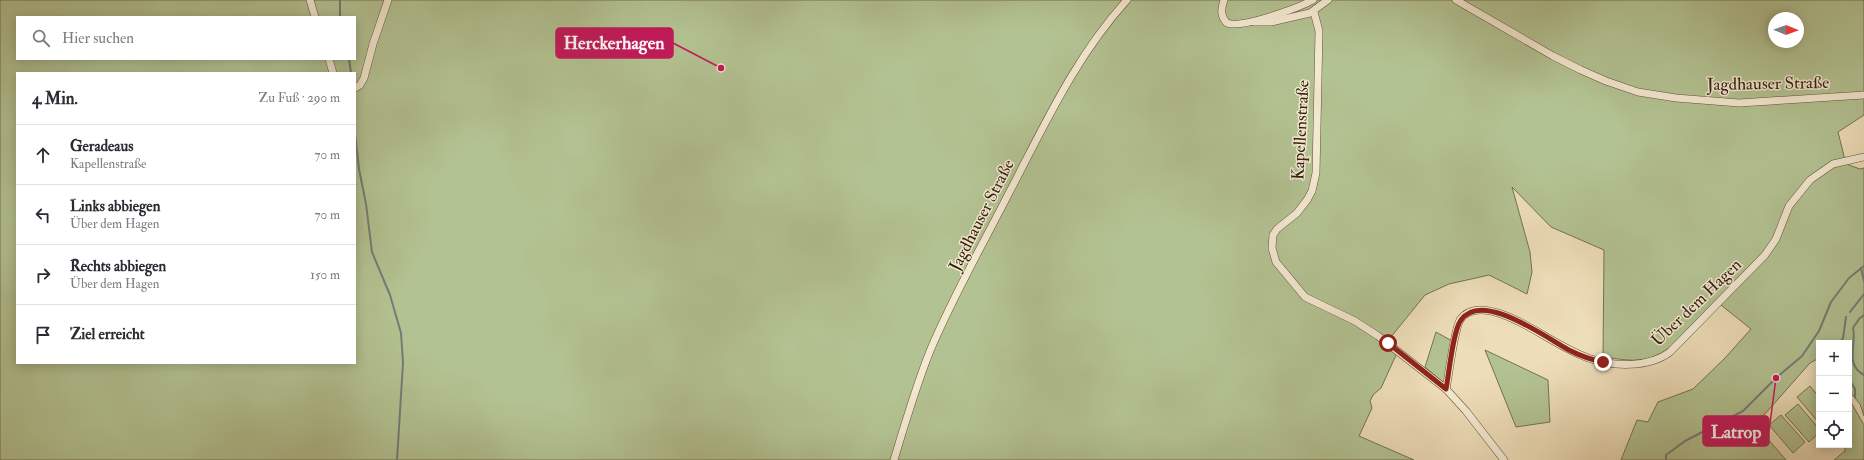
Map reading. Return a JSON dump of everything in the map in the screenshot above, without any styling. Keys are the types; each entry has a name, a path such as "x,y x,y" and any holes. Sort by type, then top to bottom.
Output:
{"street":[{"path":"310,0 315,16"},
{"path":"356,87 360,85 364,78 373,44 388,0"},
{"name":"Jagdhauser Straße","path":"894,460 930,350 972,263 1065,86 1093,42 1127,0"},
{"path":"1224,0 1222,12 1227,23 1235,25 1252,22 1313,0"},
{"path":"1252,22 1271,22 1314,12 1328,0"},
{"name":"Jagdhauser Straße","path":"1456,0 1553,56 1606,81 1638,92 1676,98 1739,102 1864,95"},
{"name":"Kapellenstraße","path":"1314,12 1319,32 1316,172 1312,191 1307,200 1297,214 1275,232 1272,244 1274,257 1305,296 1355,321 1372,332 1446,389 1504,460"},
{"path":"329,60 333,72"},
{"name":"Über dem Hagen","path":"1446,389 1458,324 1463,317 1476,311 1493,311 1510,317 1571,351 1596,360 1636,364 1658,360 1670,352 1765,255 1776,239 1789,206 1810,180 1825,168 1833,164 1864,158"}],"green space":[{"path":"0,0 1864,0 1864,115 1838,132 1846,164 1860,169 1864,168 1864,416 1860,404 1852,395 1852,340 1816,340 1816,360 1810,363 1764,415 1759,417 1754,423 1786,460 1621,460 1637,420 1648,422 1658,402 1693,389 1725,358 1751,329 1716,301 1675,343 1657,356 1649,359 1638,360 1603,357 1604,250 1551,227 1512,187 1530,252 1532,272 1527,294 1489,275 1449,284 1425,295 1386,343 1397,353 1381,388 1373,395 1370,401 1372,408 1359,436 1414,460 0,460"},
{"path":"1436,332 1452,341 1444,383 1425,367"},
{"path":"1485,350 1548,380 1550,422 1516,427"},
{"path":"1810,386 1816,393 1816,419 1797,397"},
{"path":"1798,404 1816,425 1816,436 1809,442 1785,415"},
{"path":"1852,404 1864,425 1864,460 1834,460 1845,451 1845,448 1852,448"},
{"path":"1781,415 1805,442 1793,453 1769,425"}],"waterway":[{"path":"340,0 340,16"},
{"path":"349,60 351,72"},
{"path":"356,143 372,252 390,295 401,333 403,363 397,460"},
{"path":"1666,460 1666,455 1685,441 1743,411 1776,378 1802,356 1819,331 1831,302 1849,278 1864,266"},
{"path":"1861,268 1864,281"},
{"path":"1850,312 1864,294"},
{"path":"1864,315 1859,319 1853,328 1854,334 1852,354 1854,365 1858,371 1864,375"},
{"path":"1842,340 1846,317"},
{"path":"1852,384 1855,389 1855,397"}],"place":[{"name":"Herckerhagen","path":"721,68"},
{"name":"Latrop","path":"1776,378"}],"route":[{"path":"1388,343 1446,389 1460,320 1473,311 1493,311 1510,317 1571,351 1603,362"}]}
